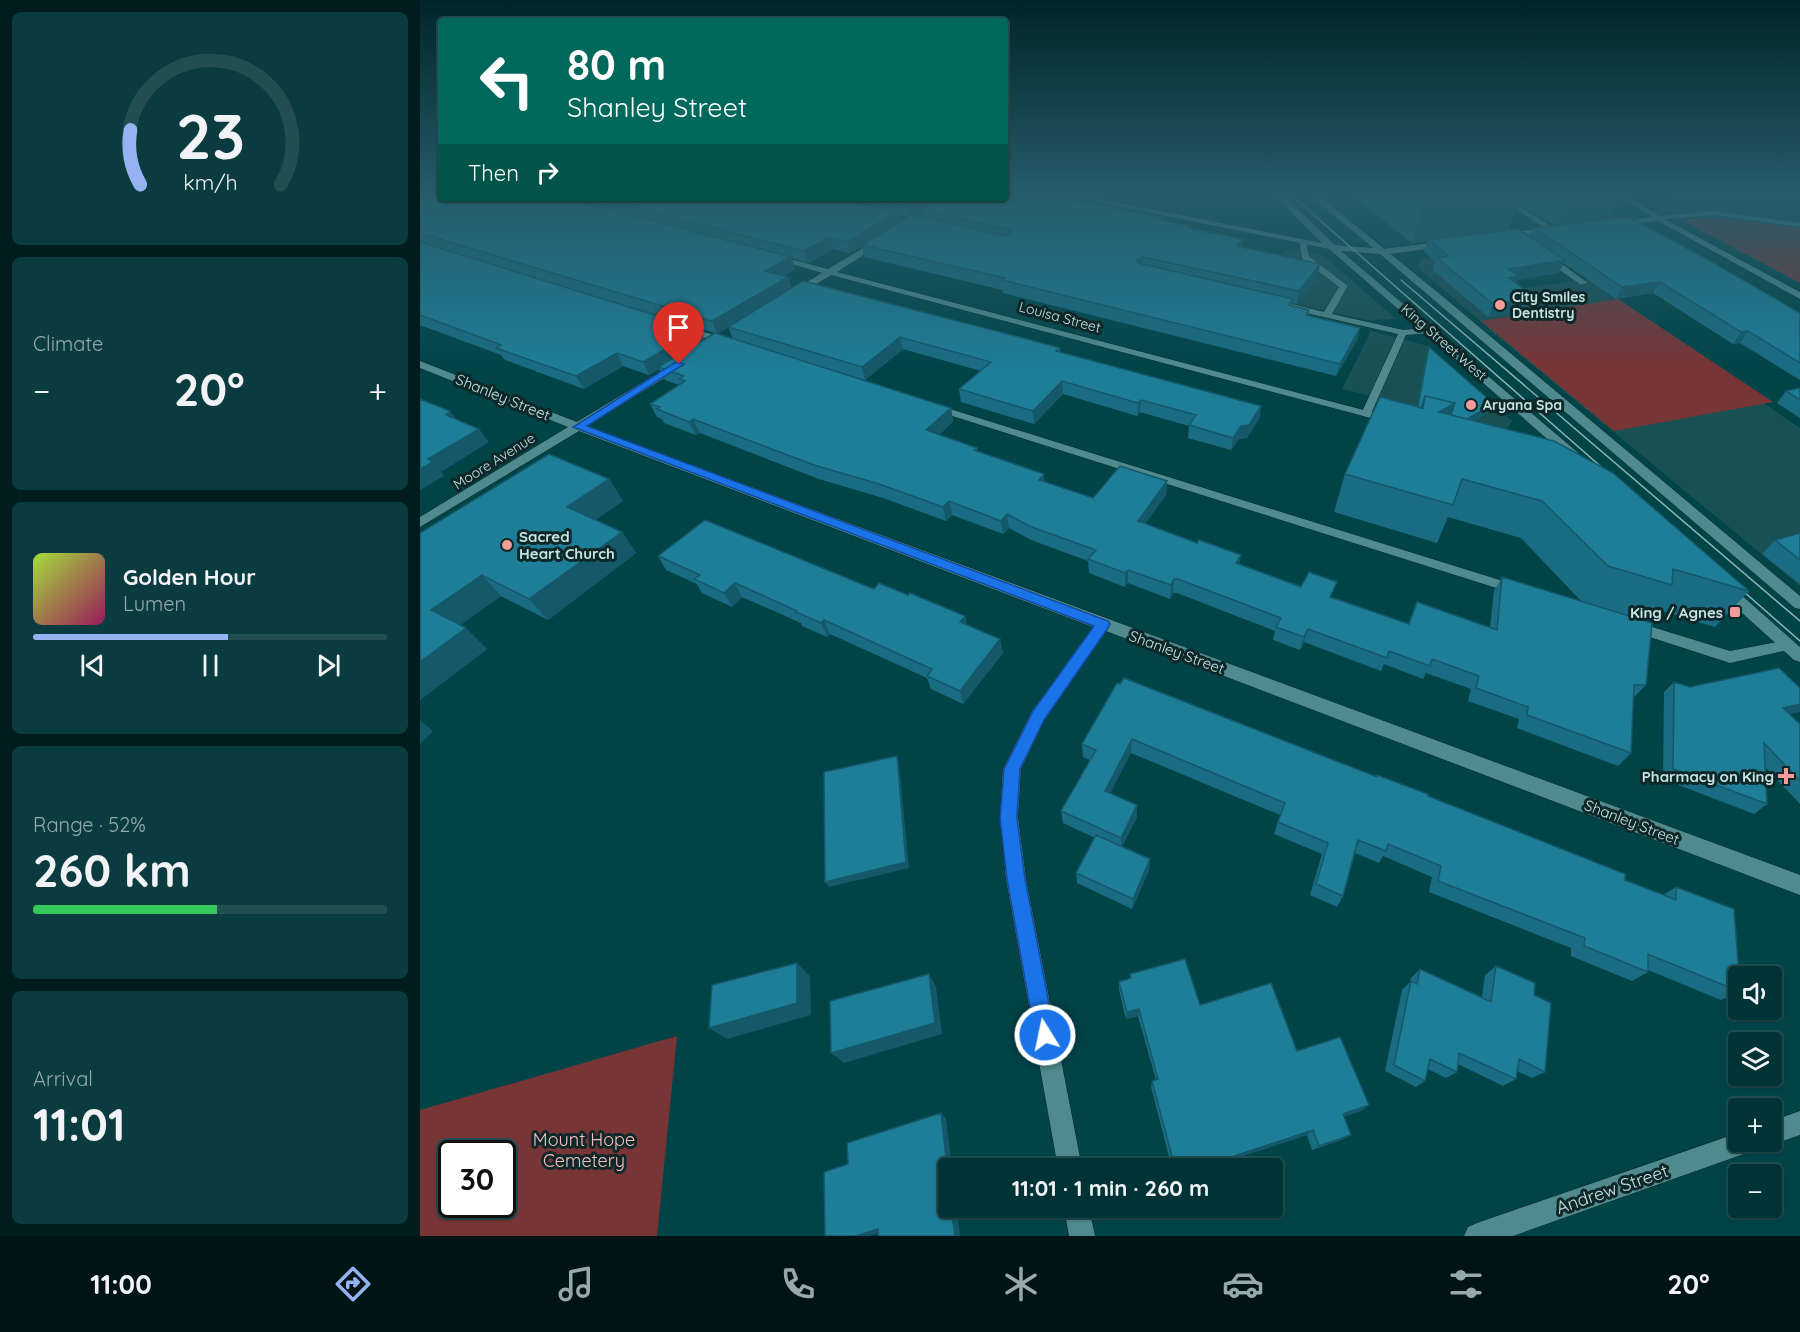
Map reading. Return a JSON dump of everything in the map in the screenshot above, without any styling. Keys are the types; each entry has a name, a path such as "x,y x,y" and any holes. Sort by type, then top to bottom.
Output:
{"street":[{"path":"787,298 864,252"},
{"name":"King Street West","path":"1338,252 1589,468"},
{"name":"King Street West","path":"1383,252 1800,604"},
{"path":"1720,252 1800,296"},
{"name":"Louisa Street","path":"760,254 1399,422"},
{"name":"Moore Avenue","path":"420,524 689,358"},
{"name":"Shanley Street","path":"420,364 578,427 1800,885"},
{"path":"1554,455 1571,453"},
{"path":"1712,578 1794,644 1800,656"},
{"path":"1068,1158 1016,879 1009,818 1012,769 1038,716 1103,624"},
{"path":"1782,1129 1800,1123"},
{"name":"Andrew Street","path":"1478,1236 1728,1149"},
{"path":"1079,1218 1082,1236"}],"lane":[{"path":"1304,252 1305,257 1344,286 1327,315"},
{"path":"1538,252 1584,283"},
{"path":"1281,305 1403,333 1431,330"},
{"path":"681,328 736,345"},
{"path":"1366,414 1403,333"},
{"path":"919,402 1524,592"},
{"path":"1616,621 1730,657 1794,644"}],"shaded area":[{"path":"1285,252 1305,252 1324,256 1396,319 1367,320 1253,295"},
{"path":"1741,252 1800,252 1800,283"},
{"path":"1455,255 1502,291 1588,279 1773,402 1765,404 1800,428 1800,586 1417,267 1420,259"},
{"path":"1371,331 1428,346 1512,421 1507,429 1342,389"}],"green space":[{"path":"1741,252 1800,252 1800,283"},
{"path":"1618,299 1773,402 1614,431 1481,321"},
{"name":"Mount Hope Cemetery","path":"677,1036 657,1236 420,1236 420,1110"}],"building":[{"path":"420,252 451,252 700,329 643,362 617,353 576,376 496,348 501,345 420,315"},
{"path":"482,252 771,252 791,257 765,271 788,277 712,321"},
{"path":"891,252 1263,252 1320,264 1299,291 1143,257 1136,260 1138,263 1293,299 1289,305 1309,310 1306,315 1360,328 1340,364 1002,280 1005,278"},
{"path":"1443,252 1552,252 1565,260 1508,269 1519,276 1509,278 1536,298 1493,304 1437,258 1449,256"},
{"path":"1569,252 1693,252 1800,313 1800,363 1748,331 1741,332 1660,282 1622,287"},
{"path":"803,281 1060,348 1056,351 1261,406 1249,425 1241,426 1233,438 1189,425 1196,415 1141,400 1138,403 1062,381 1033,411 959,389 991,362 900,337 862,367 728,327"},
{"path":"715,333 951,408 926,430 977,448 974,450 1044,474 1039,480 1093,498 1120,466 1167,481 1138,521 1197,543 1199,540 1241,555 1236,563 1301,587 1309,572 1337,582 1330,597 1409,624 1417,602 1497,630 1502,577 1652,623 1646,685 1634,685 1631,753 1527,715 1528,707 1476,688 1479,676 1432,659 1430,666 1389,651 1387,658 1308,629 1304,637 1276,627 1281,618 1178,579 1174,579 1171,585 1128,570 1125,573 1088,559 1096,550 1029,526 1007,514 1001,521 949,501 943,507 879,484 814,465 693,419 689,422 650,404 685,381 679,379 684,376 658,367"},
{"path":"1429,347 1494,404 1467,419 1451,415 1455,403 1425,396 1421,408 1418,407"},
{"path":"1800,388 1800,400 1786,391"},
{"path":"1425,396 1455,403 1439,412 1554,441 1613,473 1749,591 1673,569 1672,585 1608,566 1542,501 1462,479 1453,505 1345,474 1380,397 1423,408"},
{"path":"420,399 450,411 446,415 479,429 428,459 433,462 420,469"},
{"path":"549,454 609,479 567,507 622,532 529,599 482,575 431,610 466,628 420,662 420,533"},
{"path":"705,520 874,589 879,583 908,595 910,593 965,616 960,622 1000,639 960,691 927,676 932,669 824,620 821,623 735,583 724,593 694,579 700,575 658,556"},
{"path":"1800,533 1800,560 1775,540"},
{"path":"1779,668 1800,688 1800,704 1783,708 1800,724 1800,781 1764,743 1767,804 1673,769 1674,682 1690,687"},
{"path":"1124,678 1377,777 1377,775 1428,794 1428,796 1625,874 1625,880 1676,900 1676,887 1734,909 1738,966 1728,966 1728,987 1648,954 1648,972 1584,946 1585,938 1438,881 1441,866 1388,844 1386,851 1358,840 1343,896 1316,884 1328,843 1278,822 1285,803 1132,739 1105,791 1137,805 1121,838 1061,811 1096,750 1082,744 1117,683 1120,684"},
{"path":"897,756 906,862 825,882 824,772"},
{"path":"1096,835 1150,859 1133,899 1076,873"},
{"path":"1185,959 1200,1005 1271,983 1297,1051 1340,1037 1369,1105 1343,1114 1351,1135 1319,1146 1313,1130 1228,1158 1172,1158 1152,1081 1158,1079 1139,1009 1127,1012 1119,982 1131,978 1130,974"},
{"path":"797,963 797,1003 709,1028 712,985"},
{"path":"1496,966 1535,983 1534,995 1551,1003 1545,1072 1519,1059 1516,1079 1459,1053 1457,1072 1430,1059 1425,1081 1394,1065 1411,981 1417,984 1420,969 1491,1002"},
{"path":"929,974 935,1023 831,1053 830,1001"},
{"path":"941,1113 946,1158 938,1158 938,1218 952,1218 955,1236 878,1236 878,1229 856,1236 825,1236 824,1172 848,1164 847,1143"}],"tram line":[{"path":"1356,252 1615,479"},
{"path":"1401,280 1800,621"},
{"path":"1735,584 1800,641"}],"place":[{"name":"City Smiles Dentistry","path":"1500,305"},
{"name":"Aryana Spa","path":"1471,405"},
{"name":"Sacred Heart Church","path":"507,545"},
{"name":"King / Agnes","path":"1735,612"},
{"name":"Pharmacy on King","path":"1786,776"}],"route":[{"path":"679,364 578,427 1103,624 1038,716 1012,769 1009,818 1016,879 1045,1035"}]}
